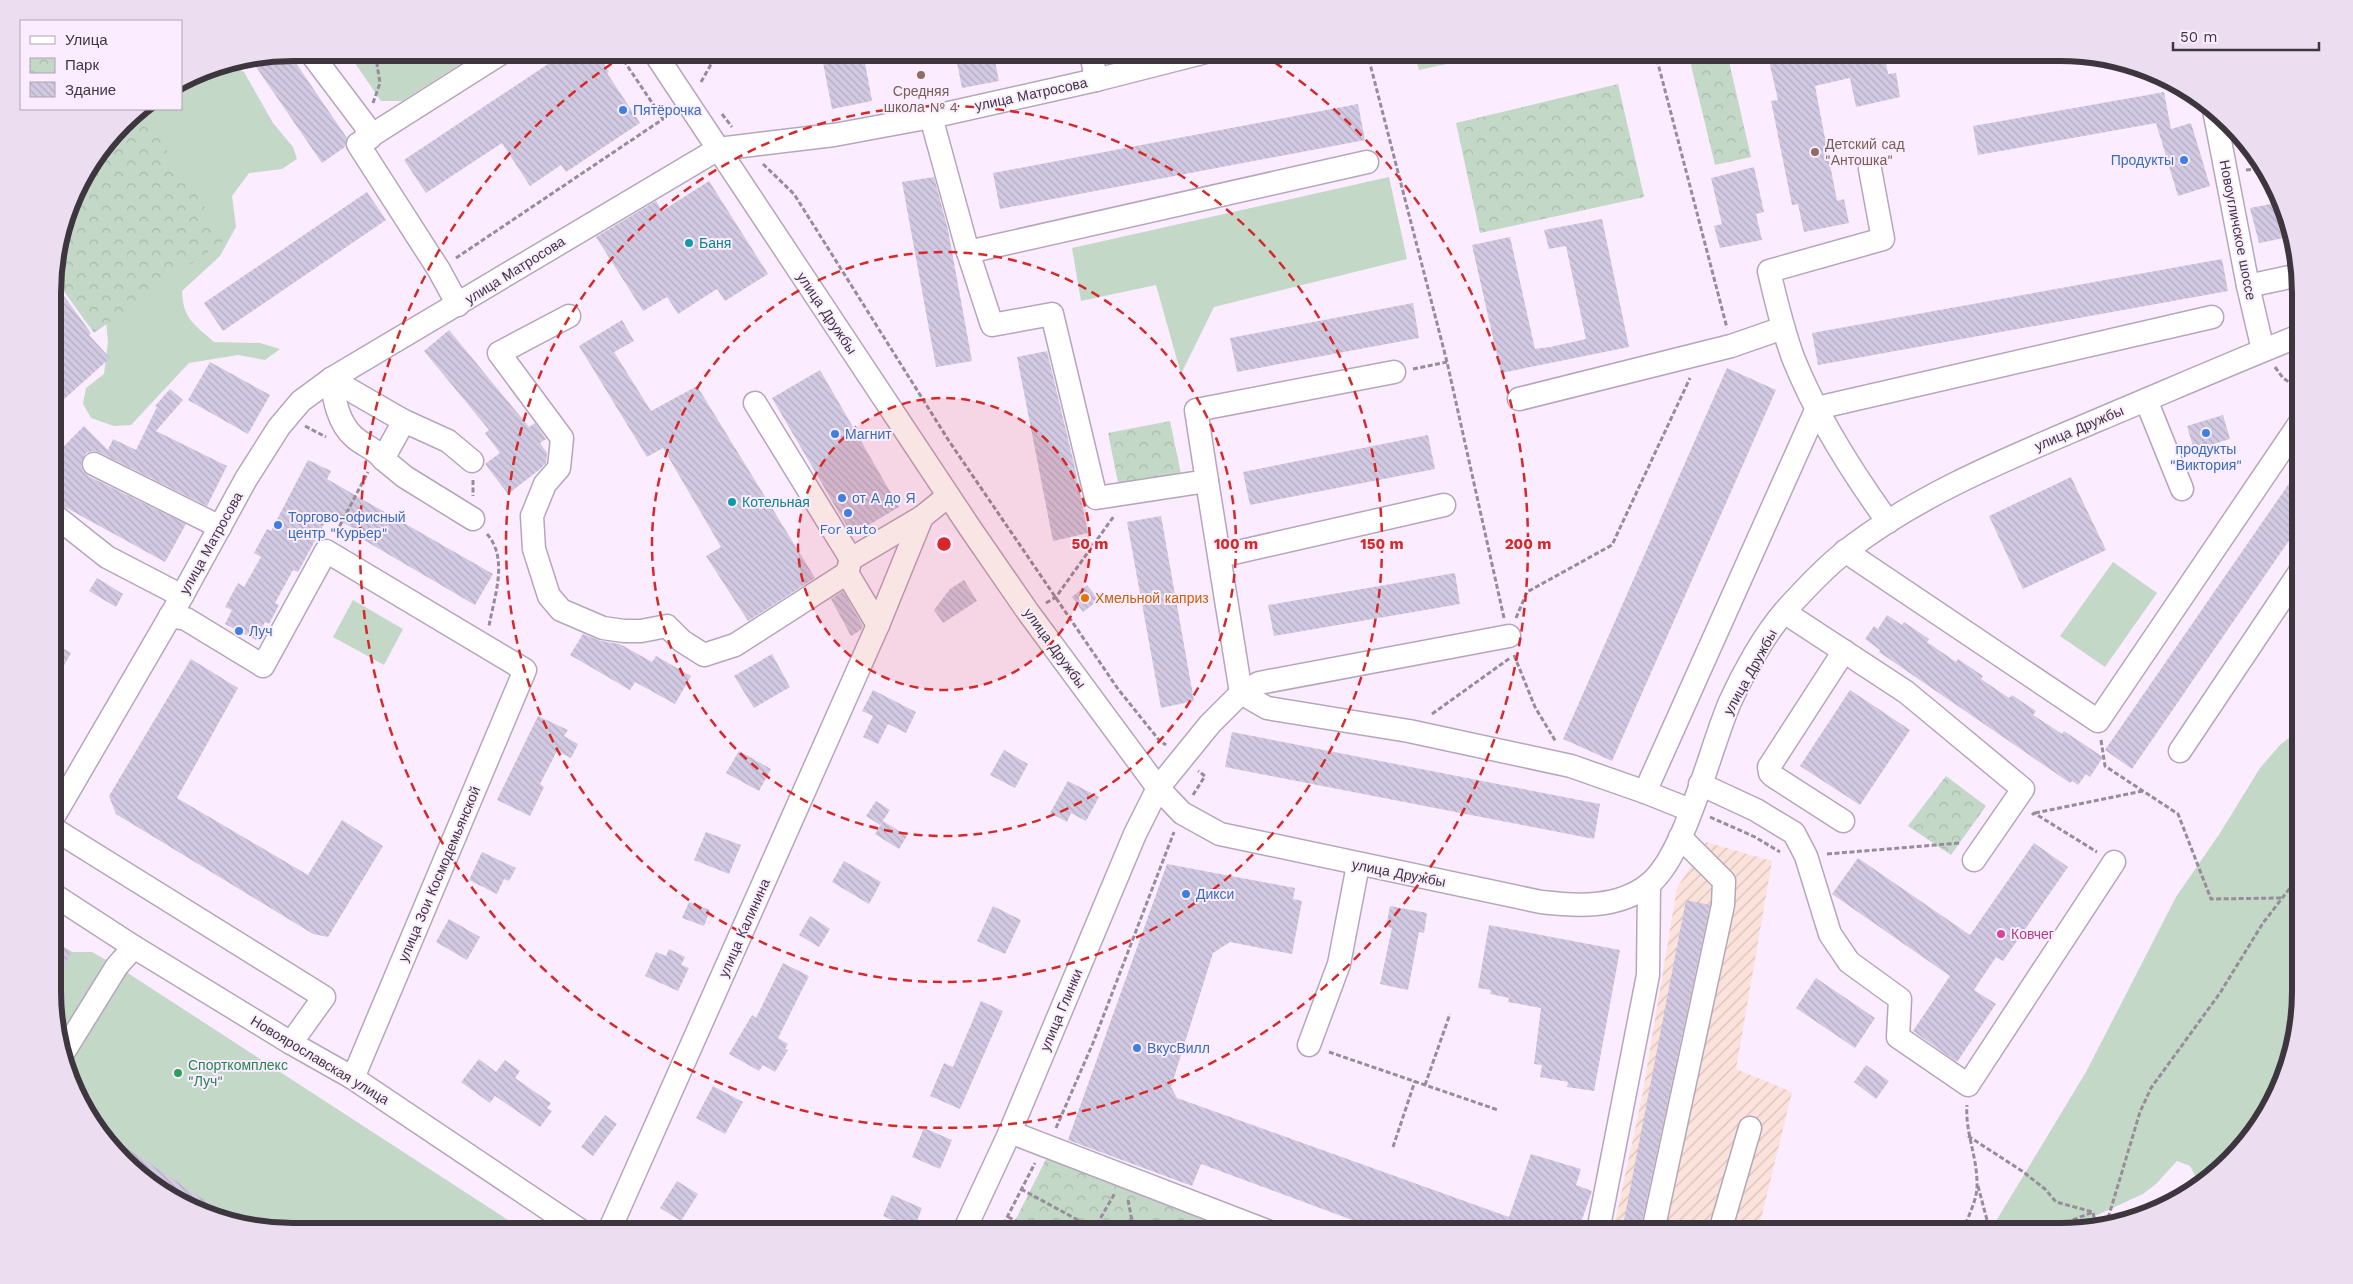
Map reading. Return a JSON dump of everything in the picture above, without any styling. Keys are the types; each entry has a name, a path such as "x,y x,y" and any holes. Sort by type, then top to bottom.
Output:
{"street":[{"path":"316,61 367,131"},
{"path":"458,305 439,270 358,144 367,131 488,61"},
{"name":"улица Дружбы","path":"660,61 948,496 1028,612 1158,788 1182,813 1220,834 1358,865 1541,902 1570,905 1600,904 1628,896 1649,885 1672,856 1731,701 1762,645 1784,612 1845,551 1888,522 1944,490 2014,456 2292,339"},
{"path":"1093,61 1096,80"},
{"name":"улица Матросова","path":"61,804 182,596 246,479 279,426 301,401 331,379 718,149 834,134 931,116 1096,80 1171,61"},
{"path":"931,116 968,252 992,325 1052,314 1096,498 1207,481"},
{"name":"Новоугличское шоссе","path":"2216,122 2248,286 2263,350"},
{"path":"968,252 1367,162"},
{"path":"1870,170 1883,240 1769,271 1783,328 1794,360 1817,408 1859,482 1888,522"},
{"path":"2248,286 2291,277"},
{"path":"568,316 499,353 562,438 559,468 545,484 532,516 534,549 550,596 561,610 594,625 610,629 641,631 667,626 682,641 704,655 735,645 922,517 948,496"},
{"path":"1817,408 2212,317"},
{"path":"1519,399 1731,346 1783,328"},
{"path":"1394,372 1196,410 1242,692 1267,708 1409,731 1571,766 1690,810"},
{"path":"331,379 404,421 448,441 472,461"},
{"path":"331,379 334,405 354,437 404,477 473,519"},
{"path":"2146,400 2182,489"},
{"path":"755,403 849,566 878,625"},
{"path":"1644,792 1817,408"},
{"path":"380,456 404,421"},
{"path":"1845,551 2098,721 2292,434"},
{"path":"94,464 220,528"},
{"path":"1220,556 1444,505"},
{"name":"улица Калинина","path":"613,1223 878,625 922,517"},
{"path":"61,521 107,557 182,596"},
{"path":"170,616 186,620 263,666 326,551 485,647"},
{"path":"2180,751 2292,583"},
{"path":"1784,612 1906,692 2024,789 1980,851"},
{"name":"улица Глинки","path":"968,1223 1010,1132 1135,834 1158,788 1210,724 1242,692 1259,682 1512,646"},
{"name":"улица Зои Космодемьянской","path":"353,1078 524,670 485,647"},
{"path":"1843,821 1773,776 1769,768 1844,651"},
{"path":"1700,784 1756,810 1794,833 1806,856 1830,934 1850,962 1900,999 1898,1037 1968,1085 2114,862"},
{"path":"61,832 324,997 291,1043"},
{"path":"1655,1223 1723,905 1724,881 1680,837"},
{"path":"1309,1045 1338,964 1358,865"},
{"path":"1602,1223 1648,975 1649,885"},
{"name":"Новоярославская улица","path":"61,900 134,947 291,1043 353,1078 569,1223"},
{"path":"68,1045 117,966 134,947"},
{"path":"1722,1223 1750,1128"},
{"path":"1010,1132 1246,1223"}],"path":[{"path":"367,131 380,83 376,61"},
{"path":"439,270 663,119 624,61"},
{"path":"701,82 713,61"},
{"path":"1369,61 1447,362 1512,646 1535,707 1571,766"},
{"path":"1657,61 1731,346"},
{"path":"696,75 706,89"},
{"path":"720,110 745,147 794,194 948,441 1118,689 1159,740 1205,776 1182,813 1093,1043 1048,1148 1038,1157 1004,1223"},
{"path":"2263,350 2283,378 2292,384"},
{"path":"1409,731 1512,646 1527,592 1612,545 1701,353"},
{"path":"1394,372 1447,362"},
{"path":"326,551 380,456"},
{"path":"472,461 473,519 492,540 500,566 485,647"},
{"path":"1028,612 1056,597 1131,494"},
{"path":"2098,721 2105,766 2178,814 2211,899 2281,898"},
{"path":"2026,818 2034,813 2143,791"},
{"path":"1690,810 1723,821 1755,836 1787,857 1930,844 1980,851"},
{"path":"2034,813 2114,862"},
{"path":"2108,1217 2140,1112 2151,1088 2220,993 2263,923 2292,884"},
{"path":"1425,1084 1450,1014"},
{"path":"1309,1045 1498,1110"},
{"path":"1393,1147 1415,1081"},
{"path":"1968,1085 1966,1116 1968,1136 1987,1223"},
{"path":"1968,1136 2022,1171 2045,1189 2056,1202 2092,1212"},
{"path":"1099,1223 1123,1177"},
{"path":"1123,1177 1132,1223"},
{"path":"1965,1223 1975,1198 1978,1183"},
{"path":"1021,1189 1081,1223"},
{"path":"2092,1212 2094,1220"},
{"path":"2066,1223 2092,1212"},
{"path":"1008,1216 1022,1223"}],"shaded area":[{"path":"1706,842 1772,861 1736,1069 1792,1092 1760,1223 1615,1223 1642,1097 1677,888"}],"green space":[{"path":"354,61 465,61 402,101 381,101"},
{"path":"1416,61 1460,61 1419,70"},
{"path":"1690,61 1729,61 1751,157 1715,165"},
{"path":"237,68 244,72 273,123 293,147 297,159 282,169 249,173 232,196 236,227 220,256 182,291 183,300 187,315 214,342 260,343 280,349 265,360 238,355 189,363 131,425 114,426 91,418 83,404 86,388 104,374 108,342 104,300 114,147 129,129 151,110 182,110 182,90 233,69"},
{"path":"1618,84 1644,197 1480,233 1456,123"},
{"path":"144,116 226,239 94,333 61,288 63,263 69,233 85,191 100,164 119,140"},
{"path":"1389,177 1407,259 1214,307 1181,374 1156,285 1081,301 1072,248"},
{"path":"1170,421 1181,474 1119,487 1108,433"},
{"path":"2113,562 2157,593 2105,667 2060,636"},
{"path":"353,600 403,629 384,665 333,637"},
{"path":"2292,735 2292,990 2290,1021 2284,1051 2261,1107 2234,1144 2197,1178 2190,1166 2177,1161 2156,1184 2143,1194 2083,1221 1995,1223 2086,1072 2176,897 2220,833 2260,768 2280,745"},
{"path":"1946,776 1986,806 1951,855 1908,826"},
{"name":"Спорткомплекс \"Луч\"","path":"61,945 72,952 92,952 117,966 513,1223 294,1223 263,1221 233,1215 205,1205 164,1184 129,1155 100,1120 85,1093 69,1051 63,1021"},
{"path":"1046,1159 1212,1223 1014,1223"}],"building":[{"path":"294,61 347,138 345,147 322,163 255,65"},
{"path":"552,61 602,61 609,72 607,73 640,123 566,172 561,165 530,186 502,143 426,193 404,160"},
{"path":"823,61 865,61 872,101 832,109"},
{"path":"957,61 995,61 999,81 962,88"},
{"path":"1769,61 1886,61 1888,74 1896,73 1900,97 1856,107 1850,78 1815,86 1837,201 1844,199 1849,223 1804,232 1798,204 1792,205 1771,101 1778,100"},
{"path":"2164,92 2171,129 2191,123 2210,186 2178,196 2156,123 1978,155 1973,126"},
{"path":"1358,104 1365,140 1000,209 993,173"},
{"path":"1754,167 1764,212 1756,214 1762,240 1720,248 1714,226 1722,224 1711,178"},
{"path":"934,177 948,230 972,361 936,367 902,182"},
{"name":"Баня","path":"709,181 768,274 725,301 717,289 678,314 667,297 643,311 596,237 656,201 662,211"},
{"path":"367,192 386,220 223,331 204,303"},
{"path":"2273,204 2285,238 2259,243 2250,208"},
{"path":"1602,219 1629,347 1501,373 1472,245 1510,237 1535,349 1550,347 1586,339 1566,246 1549,249 1544,230"},
{"path":"2222,259 2228,291 1818,365 1812,333"},
{"path":"61,292 91,333 89,335 110,358 61,402"},
{"path":"1413,303 1419,338 1237,372 1230,338"},
{"name":"Котельная","path":"622,320 634,341 614,352 651,411 697,386 815,578 748,621 706,556 721,547 663,448 647,457 579,346"},
{"path":"449,330 529,427 535,423 546,439 540,443 547,453 546,463 508,494 485,464 500,453 485,433 489,430 424,351"},
{"path":"1047,351 1074,464 1088,533 1053,541 1017,357"},
{"path":"210,362 270,395 248,434 188,400"},
{"path":"1727,368 1776,390 1612,761 1563,739"},
{"path":"820,370 899,507 852,535 772,398"},
{"path":"170,389 183,400 156,431 227,466 207,506 99,452 86,453 81,464 83,471 88,476 186,524 165,562 61,505 61,449 84,426 108,450 113,439 136,450 157,407 155,406"},
{"path":"2223,415 2230,439 2194,450 2187,426"},
{"path":"1428,435 1435,469 1250,505 1243,472"},
{"path":"308,460 331,471 327,479 493,574 475,605 357,536 360,532 329,515 298,572 293,570 275,603 279,605 269,624 265,622 256,640 225,624 232,610 225,607 238,583 244,587 261,557 254,553 267,529 271,531"},
{"path":"2071,477 2106,550 2023,589 1989,516"},
{"path":"2292,479 2292,536 2132,769 2105,750"},
{"path":"1161,516 1194,701 1161,708 1127,522"},
{"path":"1455,573 1460,604 1274,636 1268,605"},
{"path":"97,578 123,594 116,607 89,591"},
{"path":"964,580 977,601 943,623 934,610 950,589"},
{"name":"Хмельной каприз","path":"1087,585 1099,600 1083,612 1072,597"},
{"path":"843,591 863,626 861,630 851,636 831,599"},
{"path":"1887,615 1902,625 1904,622 1929,639 1927,642 1956,662 1958,659 1983,676 1981,679 2009,698 2012,695 2036,711 2033,715 2062,734 2064,731 2103,757 2090,777 2086,774 2078,785 2072,781 2070,783 1879,652 1880,650 1865,639 1874,626 1878,629"},
{"path":"583,634 601,641 620,644 652,662 656,656 691,676 675,704 635,682 630,690 570,655"},
{"path":"61,647 71,653 61,671"},
{"path":"772,654 790,687 754,708 734,676"},
{"path":"191,659 238,688 177,798 308,875 342,820 383,846 328,937 313,934 116,814 109,796"},
{"path":"873,690 916,712 906,733 888,724 878,744 863,737 873,716 862,711"},
{"path":"1850,690 1910,730 1860,805 1800,766"},
{"path":"538,716 568,730 564,736 578,744 571,758 557,751 540,784 544,787 530,816 497,800"},
{"path":"1232,732 1600,804 1594,839 1225,767"},
{"path":"1004,750 1028,764 1015,788 990,775"},
{"path":"739,751 771,769 759,791 726,773"},
{"path":"1068,781 1099,797 1086,821 1071,813 1067,822 1050,813"},
{"path":"876,801 890,810 880,825 866,816"},
{"path":"883,821 907,836 899,849 875,834"},
{"path":"706,832 741,845 729,874 694,860"},
{"path":"2034,843 2068,867 2003,961 1996,957 1974,990 1996,1004 1957,1062 1913,1031 1950,976 1832,894 1858,858 1970,935"},
{"path":"482,852 516,868 509,881 504,879 497,894 469,880"},
{"path":"844,861 881,882 869,904 832,882"},
{"path":"1167,864 1295,888 1293,899 1302,901 1292,954 1230,942 1213,953 1171,1087 1177,1098 1509,1217 1531,1154 1581,1169 1576,1185 1592,1191 1581,1223 1360,1223 1201,1164 1192,1186 1068,1140"},
{"path":"1686,900 1710,905 1642,1223 1624,1223"},
{"path":"689,902 710,910 704,926 682,918"},
{"path":"993,906 1021,920 1005,954 977,941"},
{"path":"1390,906 1427,913 1424,933 1419,932 1408,990 1380,984 1392,928 1386,927"},
{"path":"810,916 830,929 819,947 799,935"},
{"path":"449,919 480,937 467,960 436,942"},
{"path":"1489,925 1620,950 1594,1091 1567,1087 1568,1082 1540,1077 1542,1065 1534,1064 1541,1008 1508,1002 1509,998 1490,994 1491,990 1478,988"},
{"path":"61,945 72,952 61,969"},
{"path":"669,949 685,957 681,965 689,968 678,991 645,976 656,952 666,956"},
{"path":"783,963 809,976 778,1038 788,1044 785,1049 788,1050 775,1072 763,1065 759,1071 729,1054 752,1015 756,1018"},
{"path":"1816,978 1875,1018 1855,1048 1796,1008"},
{"path":"981,1001 1003,1011 960,1109 930,1096 944,1063 953,1067"},
{"path":"479,1059 496,1072 505,1060 520,1071 515,1078 551,1103 547,1108 552,1111 540,1127 495,1096 490,1103 461,1082"},
{"path":"1866,1065 1889,1081 1876,1099 1854,1082"},
{"path":"713,1086 743,1102 725,1134 696,1118"},
{"path":"605,1115 617,1124 593,1156 581,1147"},
{"path":"924,1128 952,1140 940,1169 912,1157"},
{"path":"117,1142 219,1210 191,1199 164,1184 140,1165"},
{"path":"677,1181 698,1194 681,1221 660,1208"},
{"path":"892,1195 922,1208 916,1223 900,1223 883,1216"}],"place":[{"name":"Средняя школа № 4","path":"921,75"},
{"name":"Пятёрочка","path":"623,110"},
{"name":"Детский сад \"Антошка\"","path":"1815,152"},
{"name":"Продукты","path":"2184,160"},
{"name":"Баня","path":"689,243"},
{"name":"продукты \"Виктория\"","path":"2206,433"},
{"name":"Магнит","path":"835,434"},
{"name":"от А до Я","path":"842,498"},
{"name":"Котельная","path":"732,502"},
{"name":"For auto","path":"848,513"},
{"name":"Торгово-офисный центр \"Курьер\"","path":"278,525"},
{"name":"Хмельной каприз","path":"1085,598"},
{"name":"Луч","path":"239,631"},
{"name":"Дикси","path":"1186,894"},
{"name":"Ковчег","path":"2001,934"},
{"name":"ВкусВилл","path":"1137,1048"},
{"name":"Спорткомплекс \"Луч\"","path":"178,1073"}]}
